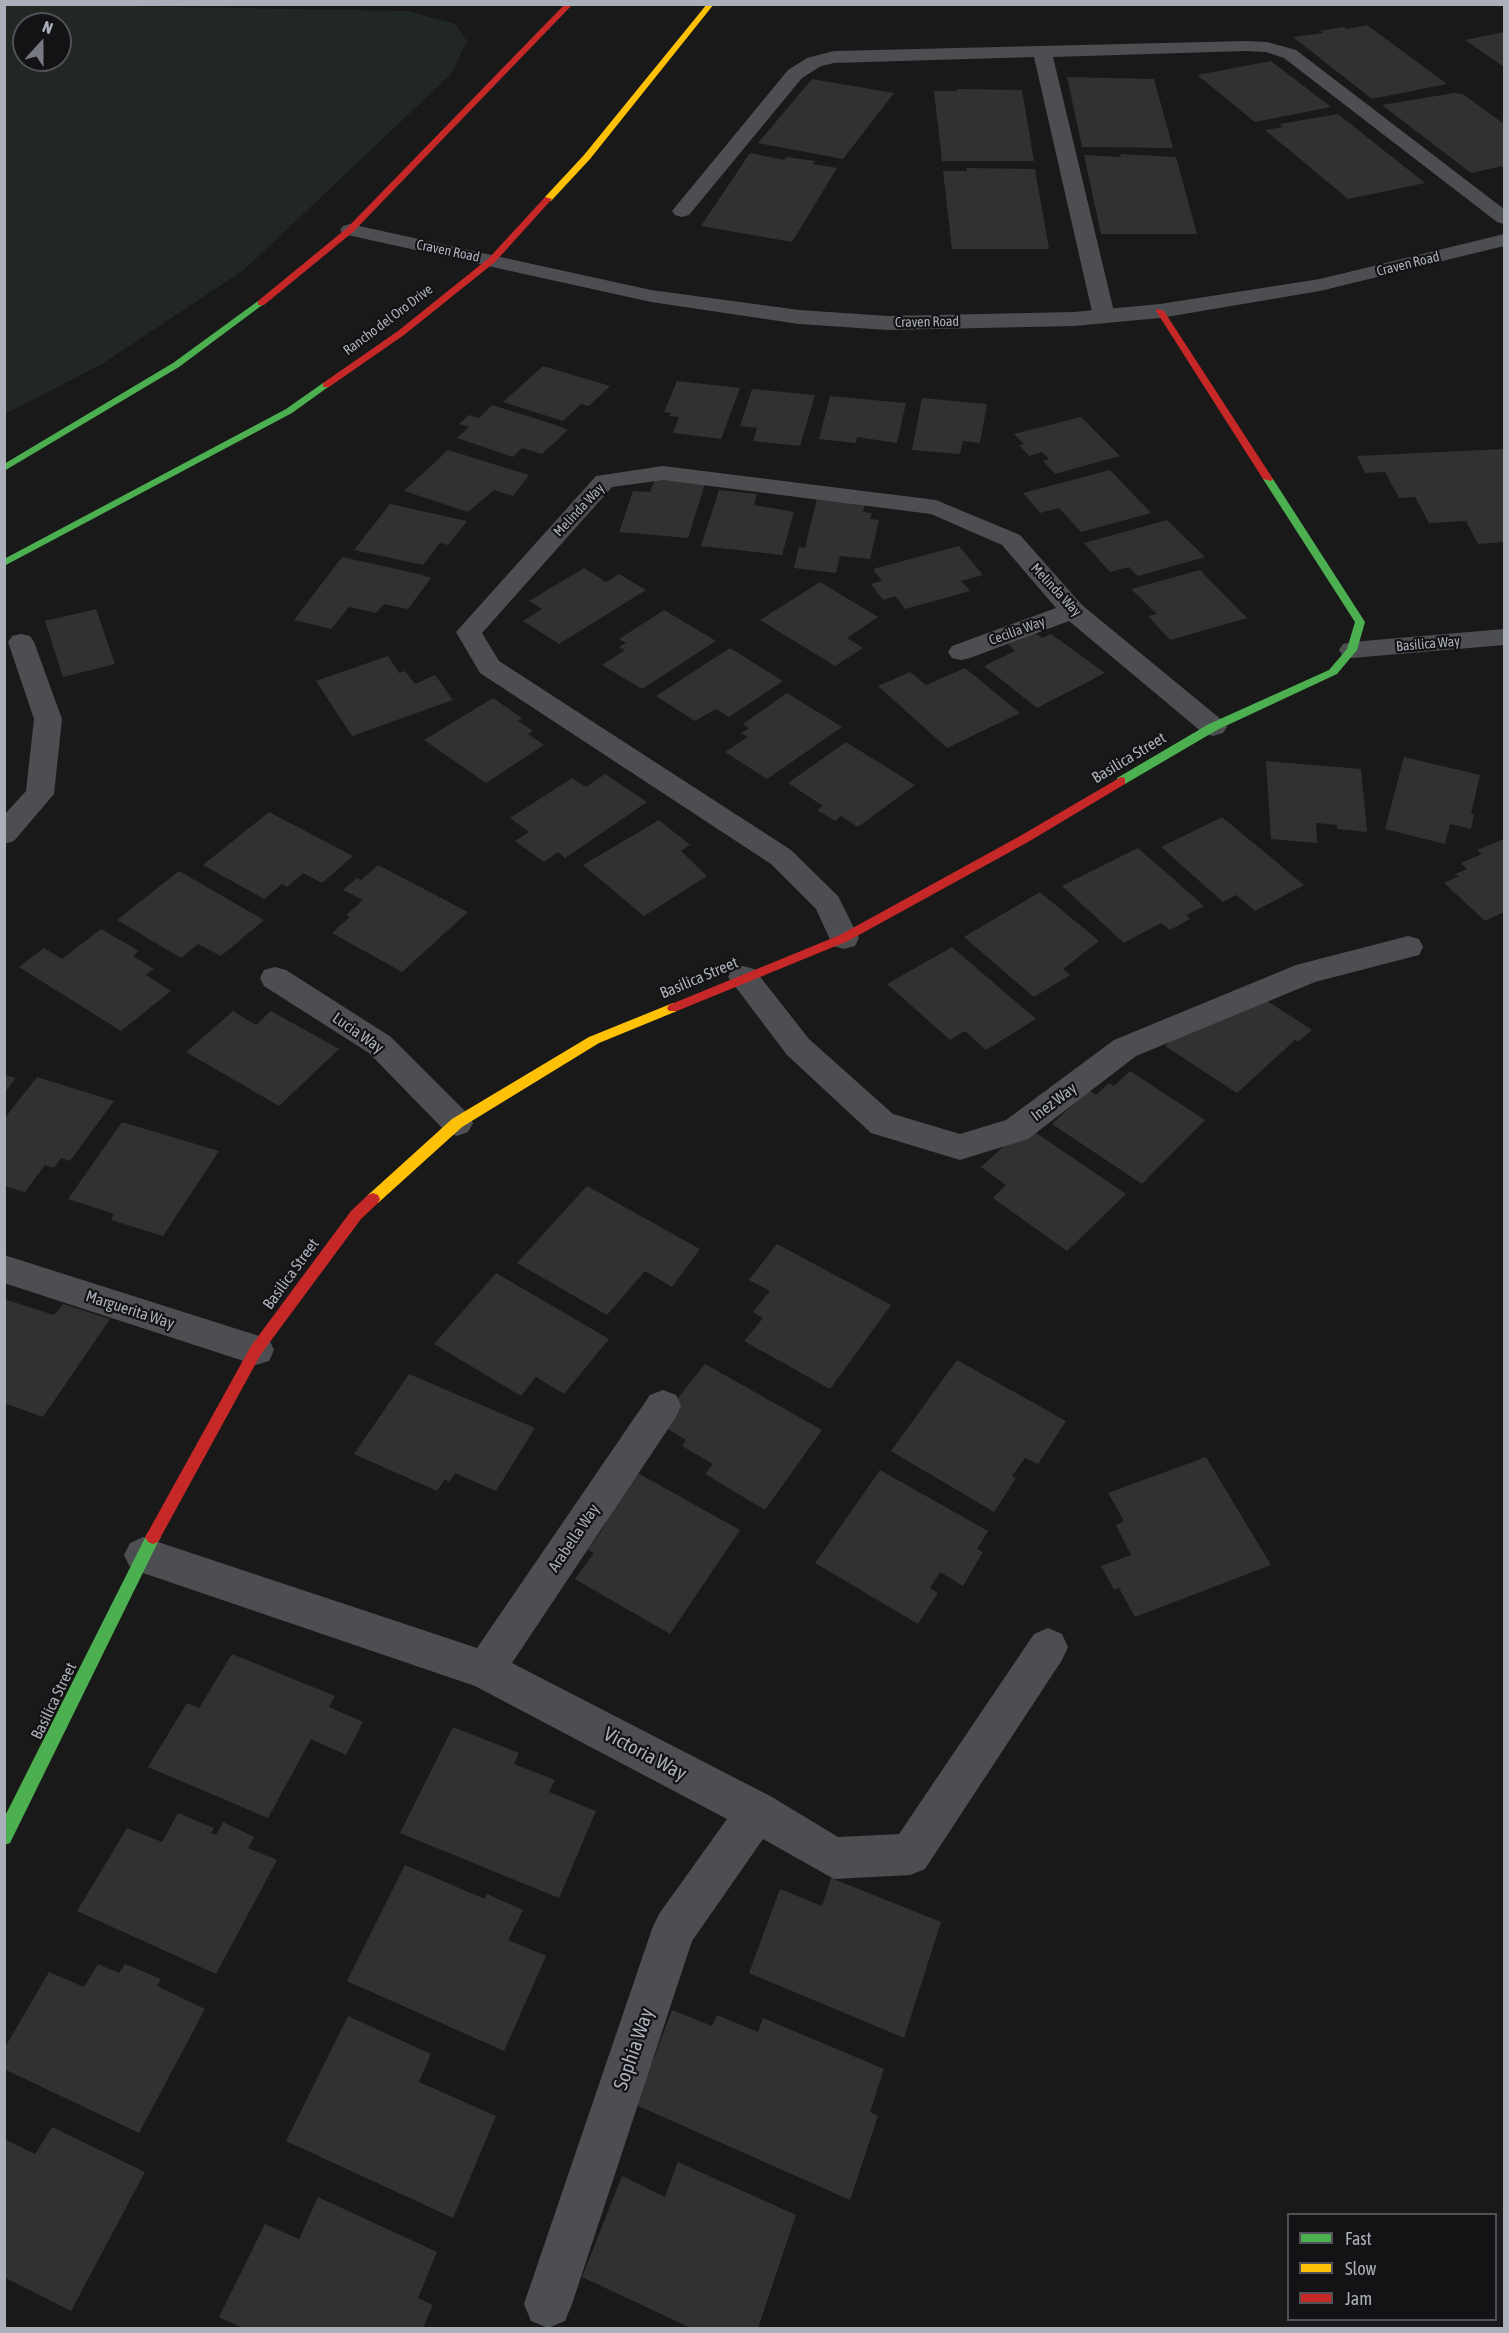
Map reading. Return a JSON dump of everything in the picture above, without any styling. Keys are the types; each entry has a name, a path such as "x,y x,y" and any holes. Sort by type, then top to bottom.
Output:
{"main road":[{"path":"4,468 176,365 279,290 350,230 570,4"},
{"name":"Rancho del Oro Drive","path":"4,563 99,516 289,411 401,333 492,260 587,157 711,4"},
{"name":"Basilica Street","path":"7,1827 143,1555 256,1350 356,1215 457,1123 594,1040 743,977 844,938 1024,839 1213,727 1333,672 1352,650 1360,622 1160,311"}],"street":[{"path":"682,211 795,74 814,62 834,57 1246,46 1267,47 1290,54 1504,219"},
{"path":"1042,51 1104,316"},
{"name":"Craven Road","path":"350,230 651,296 799,317 888,323 1074,319 1160,311 1320,285 1504,240"},
{"name":"Melinda Way","path":"844,938 828,903 781,857 489,667 469,632 604,481 663,473 936,507 1011,540 1073,611 1213,727"},
{"name":"Cecilia Way","path":"961,652 1073,611"},
{"name":"Basilica Way","path":"1352,650 1504,638"},
{"path":"4,834 40,794 48,718 21,642"},
{"name":"Inez Way","path":"743,977 798,1047 882,1124 960,1147 1017,1130 1125,1048 1307,973 1408,947"},
{"name":"Lucia Way","path":"275,978 380,1045 457,1123"},
{"name":"Marguerita Way","path":"4,1269 256,1350"},
{"name":"Arabella Way","path":"485,1670 663,1406"},
{"name":"Victoria Way","path":"143,1555 485,1670 757,1812 834,1858 910,1854 1048,1647"},
{"name":"Sophia Way","path":"548,2304 675,1929 757,1812"}],"shaded area":[{"path":"5,4 407,11 455,24 467,41 451,74 245,269 102,364 5,414"}],"building":[{"path":"1367,25 1447,84 1372,99 1293,37"},
{"path":"1504,32 1504,67 1465,40"},
{"path":"1271,61 1331,107 1255,122 1197,75"},
{"path":"1067,77 1154,79 1173,148 1082,147"},
{"path":"812,79 894,93 843,159 758,143"},
{"path":"957,89 1022,90 1034,161 942,161 934,91 957,91"},
{"path":"1454,93 1463,94 1504,124 1504,169 1502,166 1471,173 1382,105"},
{"path":"1338,114 1425,183 1348,199 1265,130 1283,127 1280,124"},
{"path":"750,153 784,160 786,157 815,161 813,164 837,168 792,242 701,226"},
{"path":"1120,154 1176,157 1197,234 1101,234 1084,155 1121,157"},
{"path":"966,168 1035,169 1049,249 952,249 943,171 967,171"},
{"path":"543,366 610,386 589,406 581,404 563,421 503,402"},
{"path":"677,381 740,388 721,439 673,433 679,417 669,416 671,413 664,412"},
{"path":"752,389 815,395 800,446 753,441 757,428 740,426"},
{"path":"830,396 906,403 897,443 857,437 856,443 819,439"},
{"path":"922,398 987,404 980,443 963,441 960,454 912,450"},
{"path":"492,405 568,430 542,454 522,448 513,457 457,438 469,427 459,424 469,415 479,418"},
{"path":"1081,417 1120,456 1055,474 1043,461 1049,459 1042,452 1029,456 1019,445 1024,444 1014,434"},
{"path":"1504,449 1504,542 1478,544 1466,521 1429,523 1415,497 1399,498 1385,472 1365,473 1357,456"},
{"path":"448,450 529,475 513,496 494,490 468,512 404,491"},
{"path":"1110,470 1151,513 1081,532 1059,508 1040,513 1023,493"},
{"path":"655,479 705,484 688,538 619,532 633,491 650,492"},
{"path":"719,490 757,494 754,505 794,512 782,555 701,546"},
{"path":"818,494 867,498 863,512 872,513 870,519 879,520 870,559 840,556 836,573 794,568 799,547 805,548"},
{"path":"390,504 467,521 448,545 440,543 423,565 354,550"},
{"path":"1167,520 1205,557 1138,576 1129,567 1110,572 1084,543"},
{"path":"959,546 983,575 961,581 970,591 905,609 895,596 883,600 871,584 882,581 873,569"},
{"path":"342,557 431,578 408,609 384,604 376,613 349,607 331,629 294,620"},
{"path":"584,568 606,582 619,574 646,590 559,644 523,621 542,609 529,601"},
{"path":"1200,570 1247,618 1170,640 1148,616 1157,614 1131,589"},
{"path":"820,582 878,617 847,638 863,648 835,666 760,620"},
{"path":"96,609 115,664 63,677 45,621"},
{"path":"664,610 716,641 642,689 602,665 625,650 619,647 626,643 619,639"},
{"path":"1034,632 1042,638 1051,634 1105,673 1037,708 984,666 1015,651 1008,644"},
{"path":"730,648 783,681 729,717 716,709 695,721 656,696"},
{"path":"388,656 399,673 405,671 415,684 435,675 453,700 352,736 316,681"},
{"path":"965,668 1020,713 947,748 878,686 910,672 926,685"},
{"path":"787,693 842,727 767,779 725,752 748,737 741,733 749,728 743,724"},
{"path":"493,698 522,718 518,721 533,731 528,734 544,745 486,783 424,740"},
{"path":"846,742 915,785 858,827 841,816 835,821 817,810 823,806 788,783"},
{"path":"1404,757 1480,775 1471,814 1474,814 1471,829 1450,824 1445,844 1385,829"},
{"path":"1266,761 1361,769 1367,832 1337,829 1337,825 1316,823 1317,843 1271,839"},
{"path":"605,774 647,802 565,858 558,852 544,862 515,841 529,832 510,818 572,778 586,787"},
{"path":"269,812 353,856 322,883 303,873 287,887 282,884 264,899 203,865"},
{"path":"1222,817 1304,885 1255,911 1236,895 1223,902 1161,847"},
{"path":"659,820 690,845 681,851 707,876 644,916 583,865"},
{"path":"1504,839 1504,912 1485,921 1444,883 1459,876 1455,874 1467,869 1461,863 1482,854 1477,850"},
{"path":"1138,848 1204,906 1186,915 1190,919 1170,930 1161,923 1124,943 1062,886"},
{"path":"378,865 468,912 402,972 332,933 350,917 346,915 363,900 343,890 357,878 361,880"},
{"path":"179,871 264,920 221,956 198,944 181,958 117,920"},
{"path":"1040,892 1099,941 1063,969 1070,975 1034,997 964,937"},
{"path":"101,929 139,951 133,956 154,969 146,975 171,991 121,1031 19,967 44,948 62,959"},
{"path":"952,947 1036,1019 986,1050 965,1031 950,1040 887,984"},
{"path":"1258,995 1312,1030 1298,1042 1295,1040 1237,1093 1165,1046 1221,998"},
{"path":"233,1011 256,1025 271,1011 339,1049 279,1106 186,1052"},
{"path":"1130,1071 1205,1120 1142,1184 1052,1124 1089,1090 1096,1095 1109,1083 1114,1086"},
{"path":"4,1075 16,1078 4,1093"},
{"path":"37,1077 114,1101 70,1161 61,1158 54,1168 45,1165 25,1192 4,1186 4,1119"},
{"path":"122,1122 219,1151 163,1236 111,1220 114,1214 68,1199"},
{"path":"1026,1126 1126,1194 1067,1251 993,1198 1006,1185 981,1167"},
{"path":"587,1186 700,1249 672,1287 645,1271 607,1315 517,1263"},
{"path":"777,1244 891,1305 830,1389 744,1341 763,1318 753,1312 770,1291 749,1280"},
{"path":"496,1273 609,1339 564,1394 536,1377 521,1396 434,1344"},
{"path":"4,1299 54,1315 63,1304 110,1319 43,1417 4,1403"},
{"path":"957,1360 1066,1421 1038,1464 1025,1458 1012,1476 1016,1478 994,1512 891,1451"},
{"path":"705,1364 822,1430 765,1510 705,1474 713,1464 682,1446 686,1440 658,1423"},
{"path":"409,1374 535,1428 496,1491 455,1473 449,1482 445,1479 437,1491 354,1454"},
{"path":"1206,1457 1271,1565 1135,1617 1119,1588 1114,1590 1101,1566 1131,1555 1116,1525 1124,1521 1108,1493"},
{"path":"880,1470 988,1531 977,1549 983,1552 963,1586 940,1572 930,1588 938,1593 918,1624 815,1563"},
{"path":"636,1472 740,1530 670,1634 575,1579 594,1553 588,1550 607,1522 601,1520"},
{"path":"232,1654 335,1696 329,1707 363,1722 346,1755 311,1739 268,1818 148,1767 187,1703 199,1708"},
{"path":"453,1727 519,1753 514,1764 555,1780 549,1792 596,1811 559,1898 400,1833"},
{"path":"178,1813 214,1828 211,1833 216,1835 223,1822 254,1837 248,1848 277,1860 216,1974 77,1911 127,1828 162,1842"},
{"path":"405,1865 485,1899 487,1894 523,1910 508,1940 546,1956 504,2051 347,1981"},
{"path":"831,1878 941,1922 904,2038 749,1973 780,1889 822,1906"},
{"path":"98,1964 119,1973 125,1964 161,1979 157,1986 205,2009 139,2133 4,2069 4,2049 49,1972 84,1987"},
{"path":"672,2010 712,2026 717,2015 758,2032 763,2018 884,2069 870,2112 878,2116 850,2200 636,2105"},
{"path":"348,2016 431,2054 419,2082 496,2116 453,2218 286,2141"},
{"path":"52,2127 145,2172 71,2311 4,2277 4,2139 35,2154"},
{"path":"678,2162 796,2215 758,2328 691,2328 582,2277 622,2176 665,2197"},
{"path":"318,2197 437,2252 418,2298 433,2305 423,2328 243,2328 219,2317 265,2224 299,2239"}],"traffic: fast":[{"path":"4,468 176,365 261,303"},
{"path":"4,563 289,411 326,385"},
{"path":"1121,781 1213,727 1333,672 1352,650 1360,622 1268,479"},
{"path":"4,1837 153,1537"}],"traffic: slow":[{"path":"548,199 587,157 711,4"},
{"path":"373,1199 457,1123 594,1040 673,1008"}],"traffic: jam":[{"path":"261,303 350,230 570,4"},
{"path":"326,385 401,333 492,260 548,199"},
{"path":"1160,311 1268,479"},
{"path":"673,1008 844,938 1024,839 1121,781"},
{"path":"153,1537 256,1350 356,1215 373,1199"}]}
